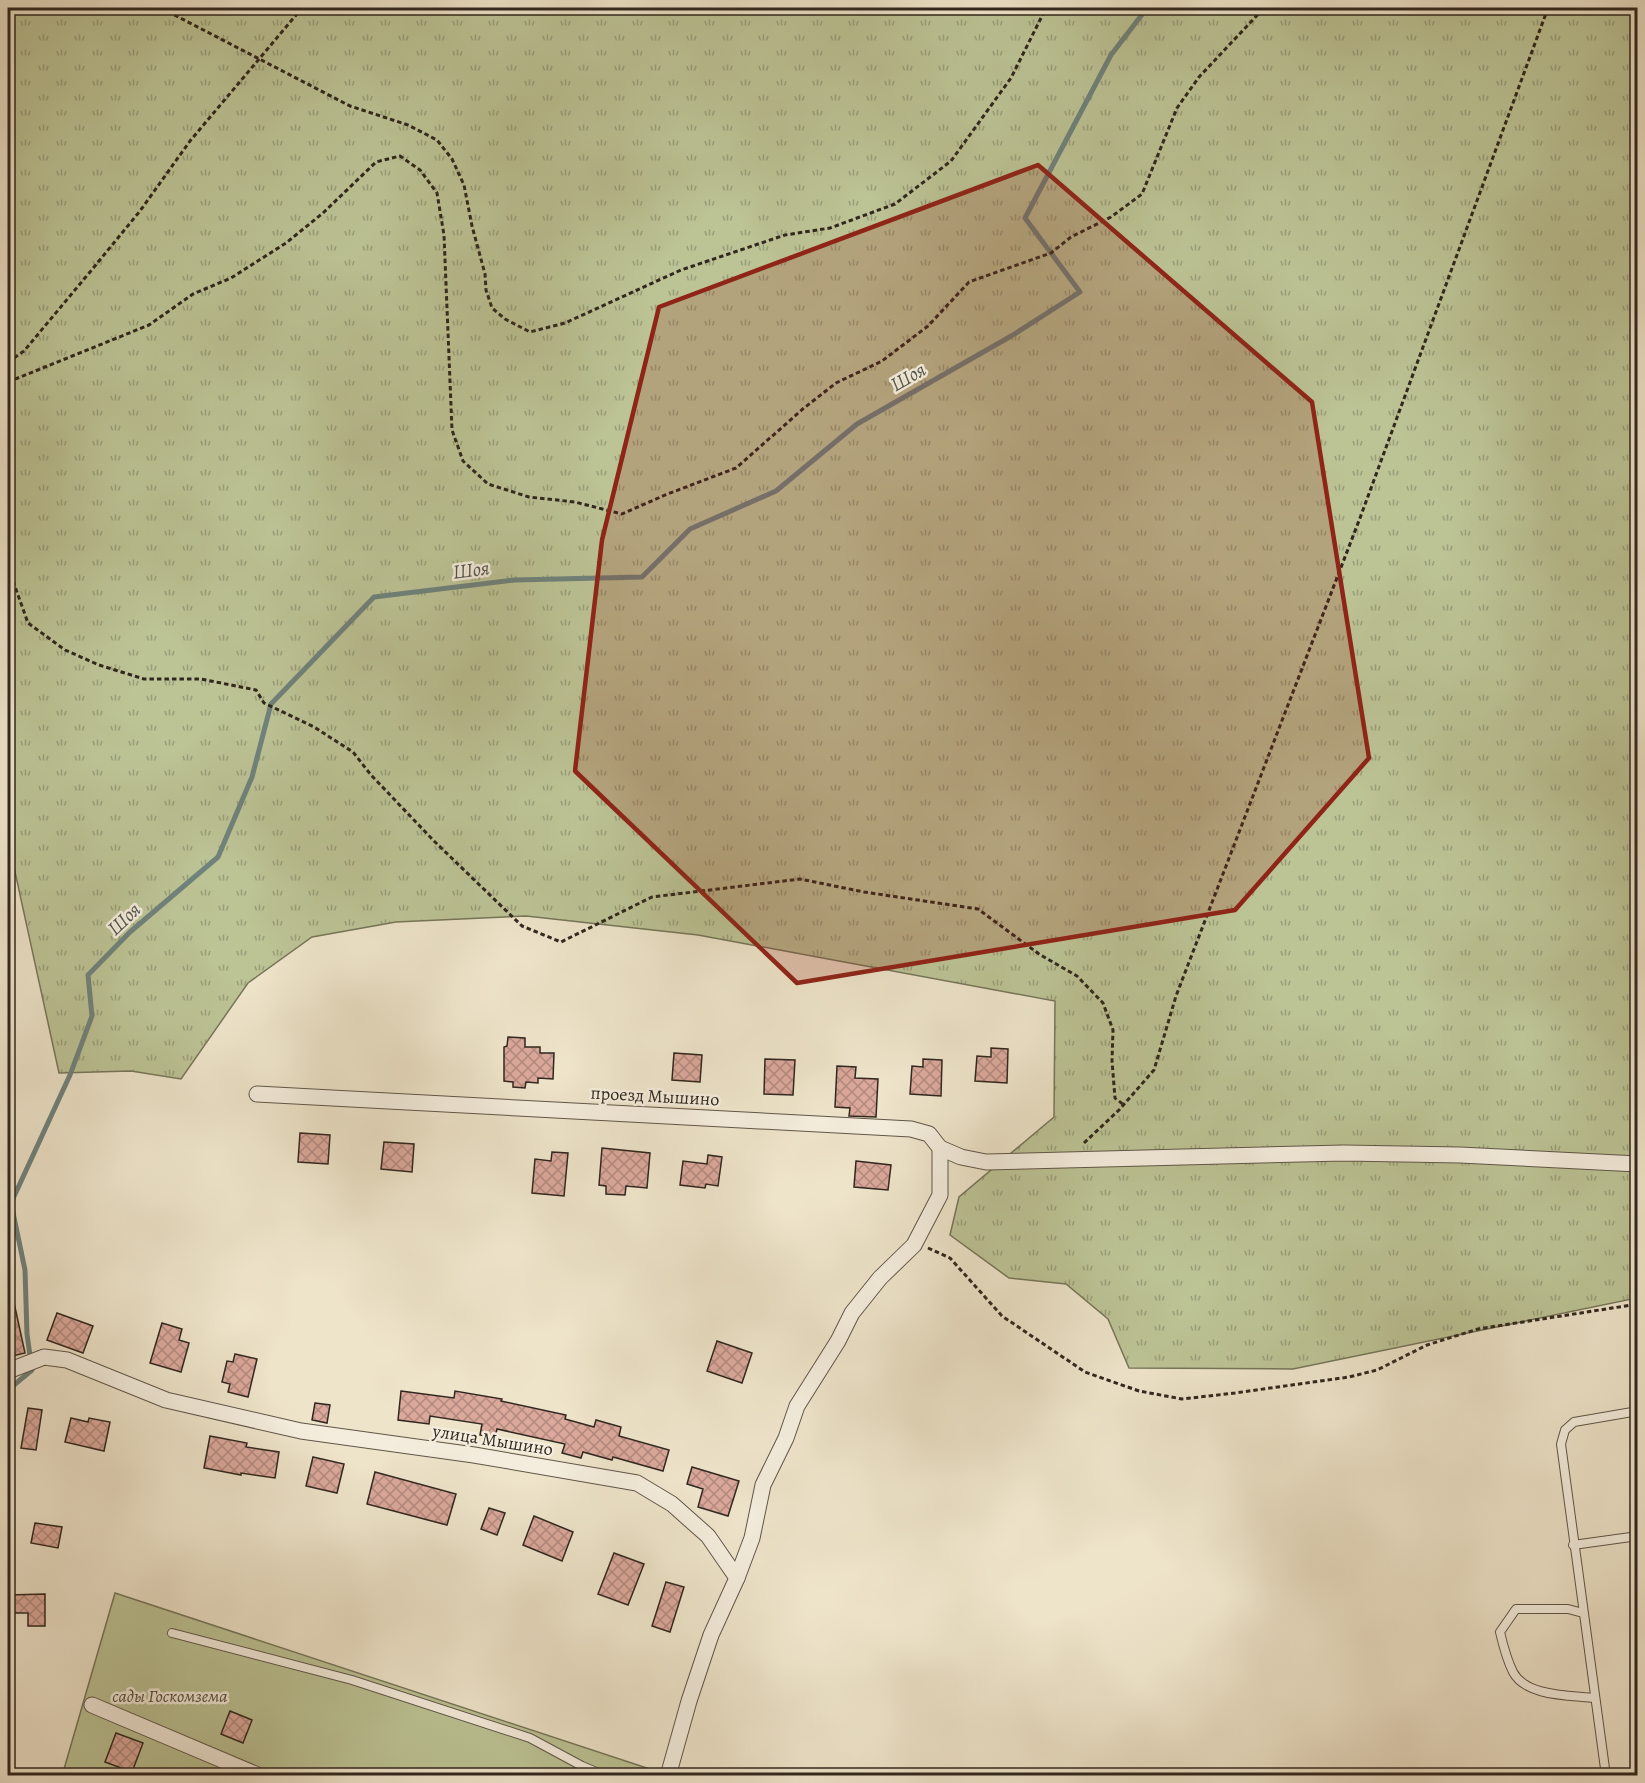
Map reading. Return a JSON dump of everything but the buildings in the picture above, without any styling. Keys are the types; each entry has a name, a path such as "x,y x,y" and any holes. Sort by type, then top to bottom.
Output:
{"street":[{"name":"проезд Мышино","path":"257,1094 911,1129 929,1134 940,1148 961,1157 986,1162 1344,1153 1460,1155 1638,1164"},
{"path":"668,1776 711,1635 737,1578 752,1538 764,1485 786,1438 797,1406 838,1341 852,1314 880,1278 915,1245 940,1195 940,1148"},
{"name":"улица Мышино","path":"8,1371 44,1358 67,1360 166,1400 301,1431 474,1455 637,1484 672,1504 708,1536 737,1578"},
{"path":"92,1705 260,1776"}],"lane":[{"path":"1606,1776 1561,1444 1565,1430 1574,1422 1638,1412"},
{"path":"1573,1545 1638,1536"},
{"path":"1583,1613 1559,1609 1516,1609 1500,1632 1514,1675 1533,1689 1551,1694 1595,1698"},
{"path":"172,1633 352,1680 530,1738 606,1776"}],"path":[{"path":"161,8 350,106 408,125 437,140 452,159 464,185 485,274 486,290 492,308 505,319 530,332 565,323 681,270 785,235 830,228 895,204 951,161 1011,78 1046,8"},
{"path":"8,362 24,351 104,255 140,211 190,141 302,8"},
{"path":"8,382 149,325 193,294 231,278 286,243 323,213 376,162 400,156 420,170 437,193 444,235 452,430 464,461 488,484 529,496 575,502 622,514 736,468 836,383 882,361 928,326 969,282 1051,253 1071,237 1111,217 1142,194 1177,108 1199,77 1264,8"},
{"path":"1065,1160 1124,1105 1154,1070 1180,985 1360,518 1548,8"},
{"path":"8,567 28,623 65,650 99,665 144,679 201,680 256,690 264,703 314,727 353,753 434,841 522,926 561,942 652,897 800,879 864,892 978,909 1039,954 1077,976 1102,1003 1113,1030 1114,1098 1124,1105"},
{"path":"915,1245 950,1258 1002,1316 1085,1372 1139,1391 1182,1399 1350,1377 1377,1370 1427,1345 1478,1329 1638,1304"}],"highlighted area":[{"path":"1038,165 1312,402 1369,758 1235,910 797,983 575,771 602,540 659,307"}],"green space":[{"path":"8,8 1637,8 1637,1298 1293,1369 1129,1368 1108,1319 1066,1284 1009,1278 950,1235 959,1197 1054,1117 1055,1001 698,935 526,916 396,922 312,937 248,983 181,1079 131,1071 59,1073 8,840"},
{"name":"сады Госкомзема","path":"115,1593 662,1773 661,1776 62,1776"}],"waterway":[{"name":"Шоя","path":"8,1390 32,1370 27,1334 25,1270 11,1203 70,1075 92,1016 88,975 130,932 218,857 252,777 271,704 374,597 515,580 642,577 690,529 776,491 857,424 1013,335 1080,292 1025,218 1111,55 1147,8"}]}
